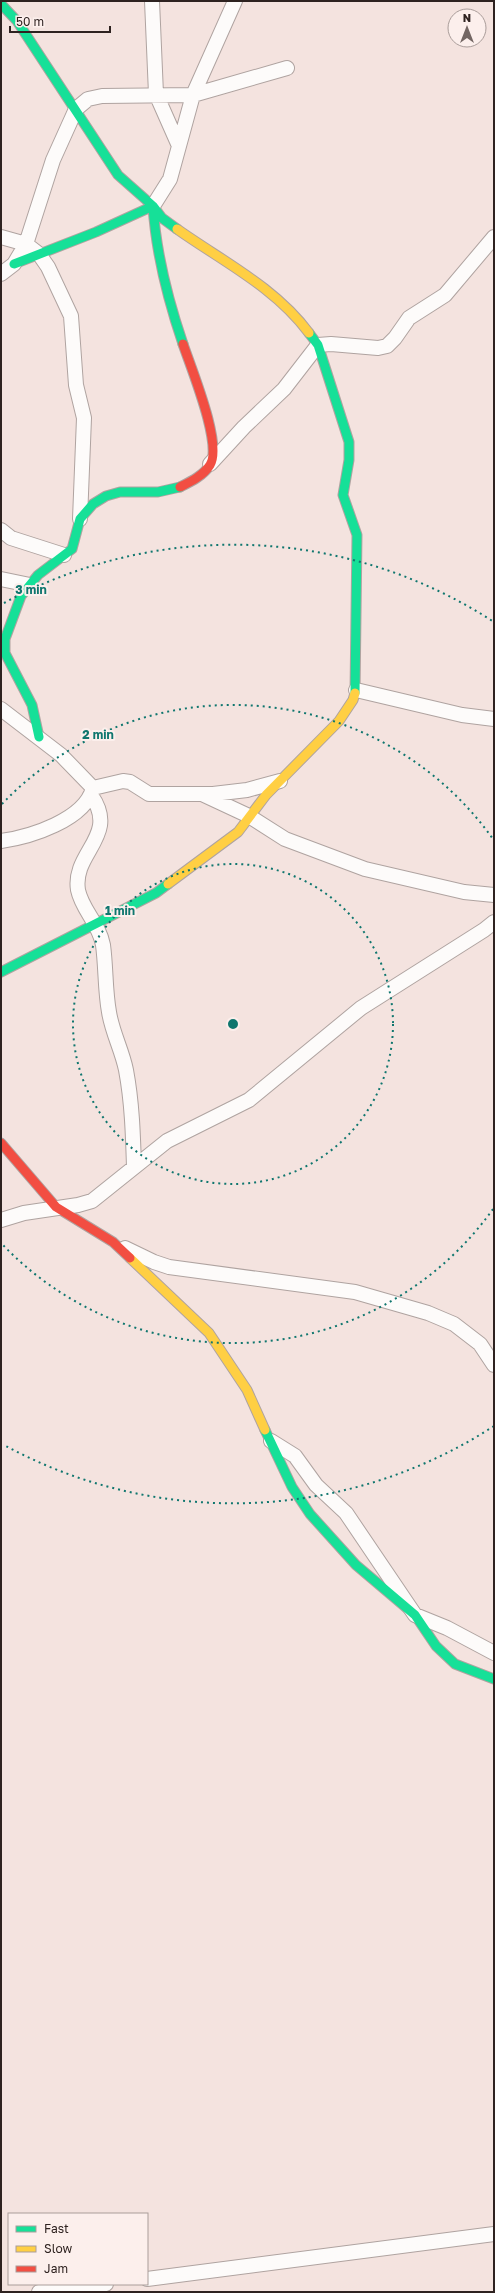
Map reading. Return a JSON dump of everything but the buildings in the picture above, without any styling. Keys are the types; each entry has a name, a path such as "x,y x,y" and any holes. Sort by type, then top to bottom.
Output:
{"street":[{"path":"152,1 156,94 179,146"},
{"path":"1,274 14,264 102,230 153,206 170,179 193,95 235,1"},
{"path":"1,4 17,21 118,175 153,206 162,218 212,254 264,287 295,314 318,345 349,442 350,460 343,495 357,535 354,667 356,690 353,700 339,721 266,795 238,832 156,894 1,972"},
{"path":"14,264 26,244 53,160 76,109 88,99 102,96 156,94 193,95 287,68"},
{"path":"153,206 155,233 173,314 211,429 213,451 210,465"},
{"path":"1,237 26,244 39,254 48,267 71,316 76,385 84,418 80,518 72,549 38,575 21,596 4,639 4,653 32,705 39,737"},
{"path":"80,518 93,504 106,496 120,492 158,492 179,488 197,478 244,426 284,389 318,345 331,344 378,348 387,346 395,338 409,318 445,295 494,237"},
{"path":"1,530 11,538 64,555"},
{"path":"1,579 30,585"},
{"path":"356,690 462,715 494,719"},
{"path":"1,709 61,755 92,791 99,806 101,813 99,832 78,876 82,902 97,925 103,946 109,1013 126,1069 132,1110 134,1167"},
{"path":"1,841 20,838 44,831 76,811 87,802 92,791 123,781 130,782 149,794 203,794 247,790 280,780"},
{"path":"203,794 250,816 285,838 365,869 464,892 494,895"},
{"path":"1,1220 56,1207 78,1206 92,1201 167,1141 249,1100 361,1008 484,930 494,922"},
{"path":"1,1143 56,1207 113,1242 154,1262 169,1267 355,1292 428,1313 454,1324 480,1344 494,1365"},
{"path":"113,1242 209,1333 247,1390 292,1487 310,1514 356,1565 415,1615 447,1628 494,1653"},
{"path":"270,1441 295,1456 316,1485 346,1513 436,1646 455,1664 494,1679"},
{"path":"148,2279 494,2234"},
{"path":"39,2292 98,2285"}],"traffic: fast":[{"path":"1,4 17,21 118,175 153,206 162,218 177,229"},
{"path":"14,264 96,232 153,206 160,259 172,310 183,344"},
{"path":"309,333 318,345 349,442 349,460 343,495 357,535 355,693"},
{"path":"39,737 32,705 5,653 5,639 21,596 38,575 72,549 80,519 93,504 106,496 120,492 158,492 180,487"},
{"path":"1,972 156,893 168,884"},
{"path":"265,1430 292,1487 310,1514 356,1565 415,1615 436,1646 455,1664 494,1679"}],"traffic: slow":[{"path":"177,229 264,288 280,302 309,333"},
{"path":"168,884 238,832 266,795 339,721 353,700 355,693"},
{"path":"130,1258 209,1333 247,1390 265,1430"}],"traffic: jam":[{"path":"180,487 204,472 210,465 213,455 209,424 183,344"},
{"path":"1,1143 56,1207 113,1242 130,1258"}]}
